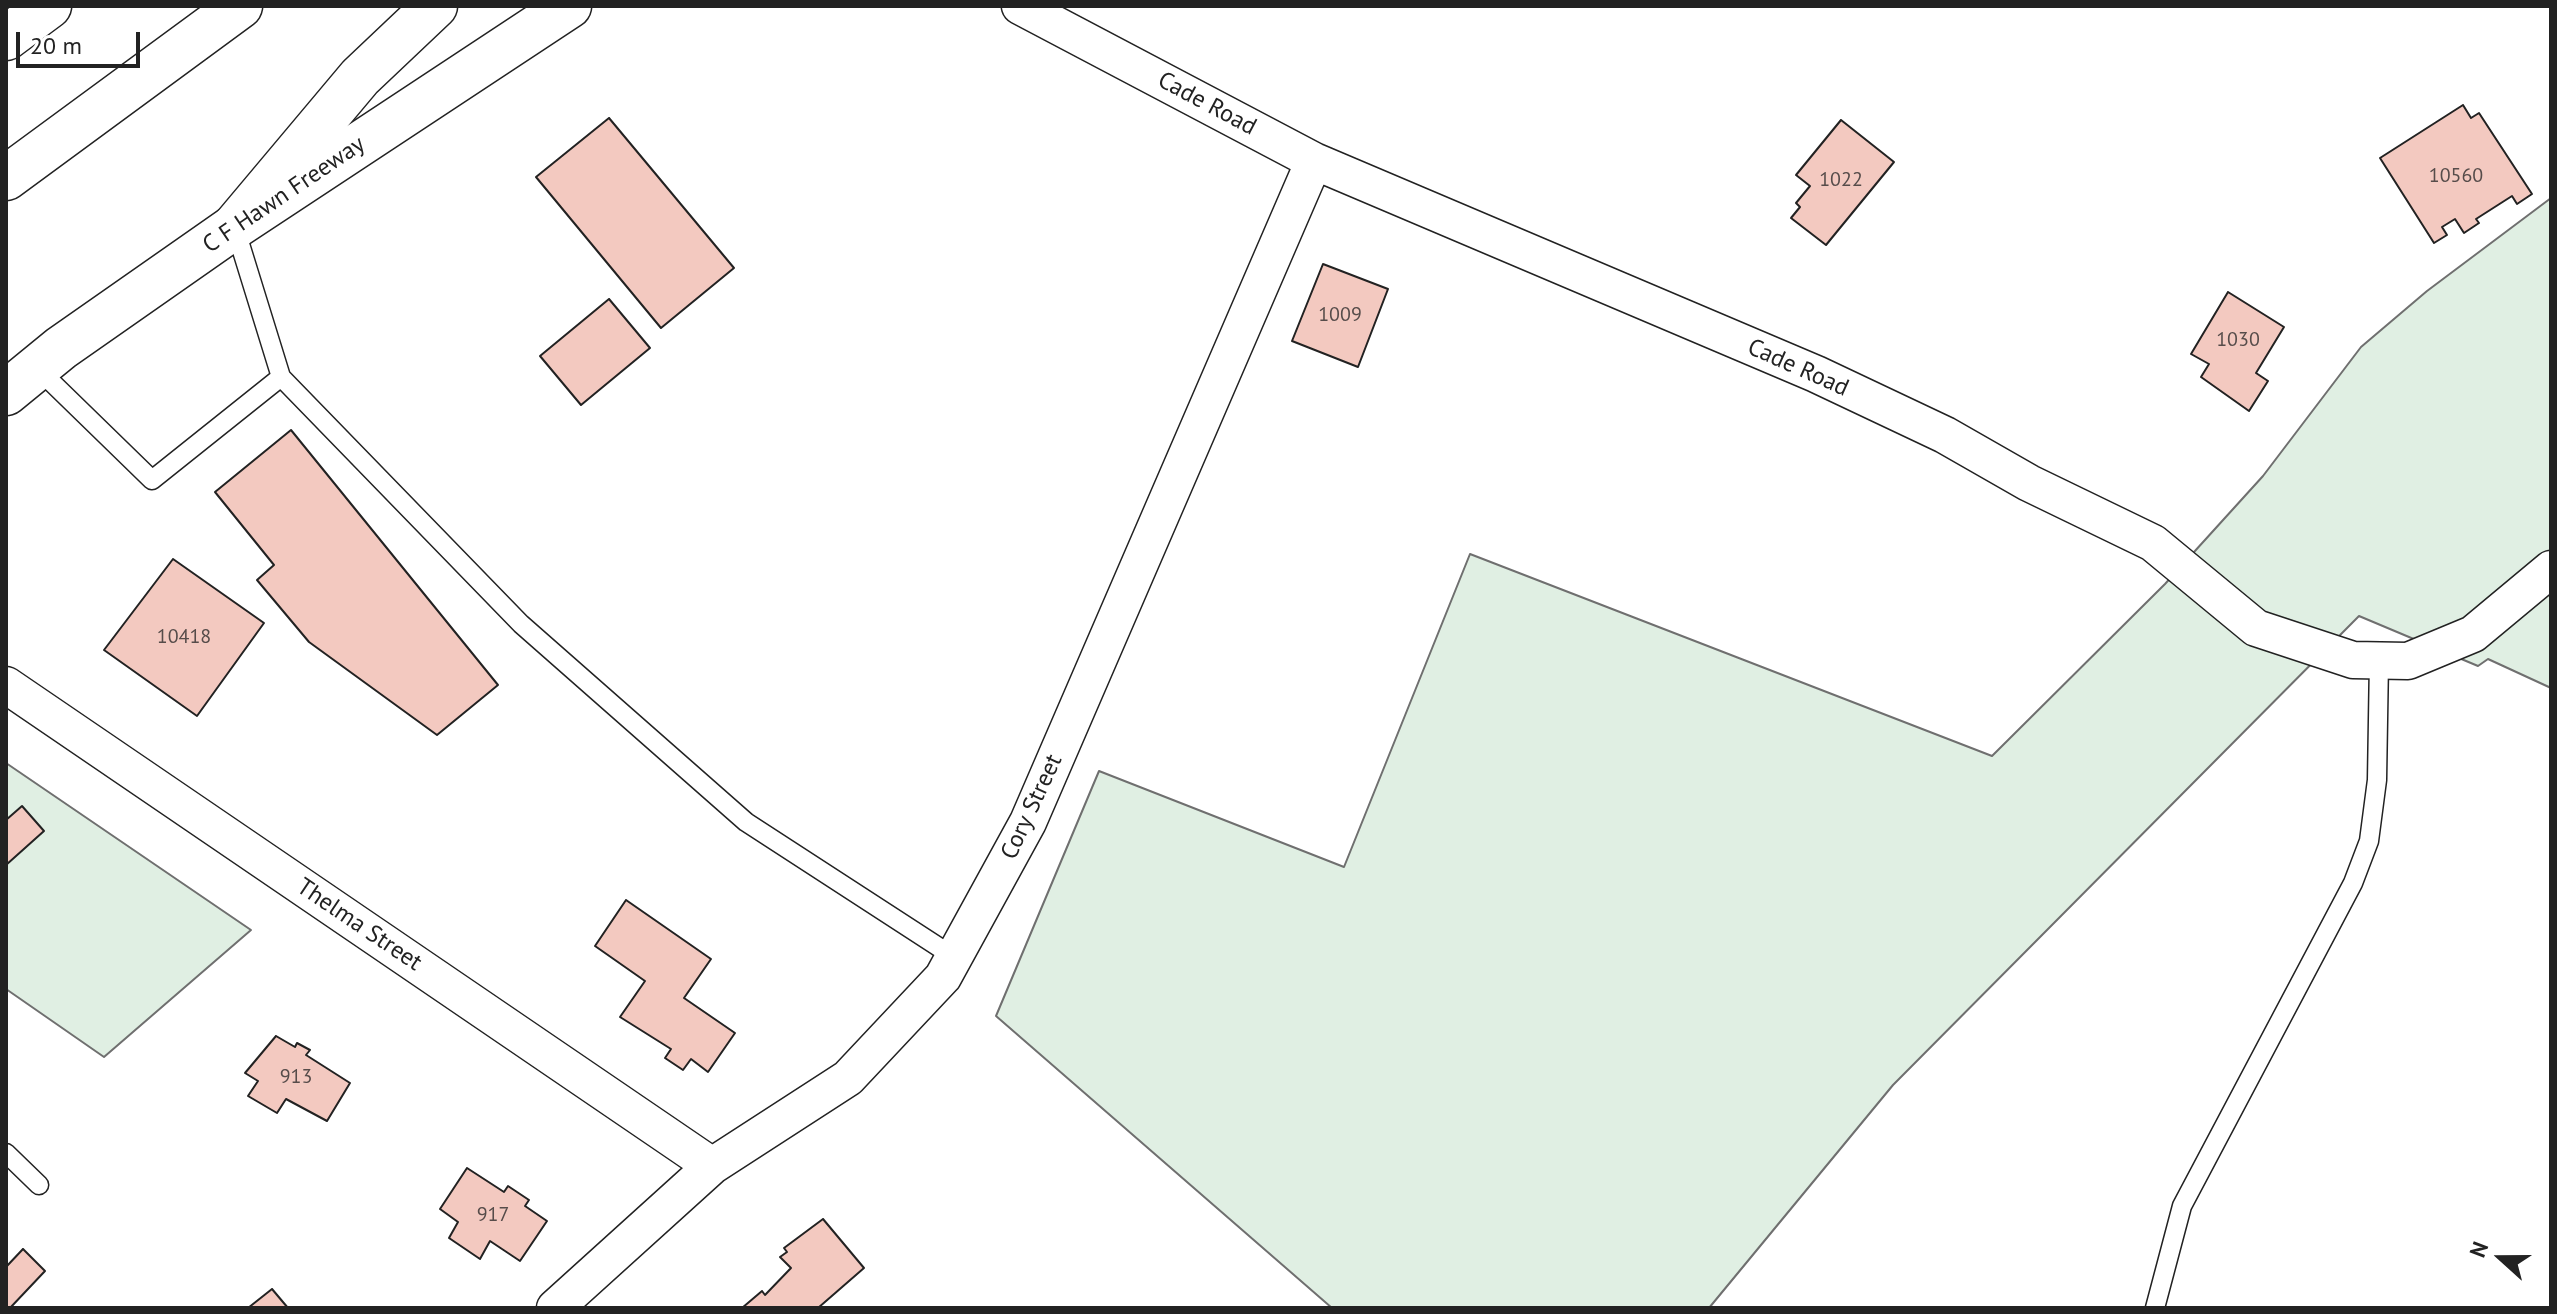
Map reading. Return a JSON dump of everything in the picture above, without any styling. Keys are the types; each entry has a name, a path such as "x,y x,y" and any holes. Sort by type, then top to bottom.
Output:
{"main road":[{"path":"6,38 49,6"},
{"path":"6,178 240,6"},
{"path":"234,227 360,77 435,6"},
{"name":"C F Hawn Freeway","path":"21,380 234,227 569,6"}],"street":[{"name":"Cade Road","path":"1020,6 1314,161 1816,374 1945,435 2029,483 2153,543 2256,628 2353,660 2408,661 2473,634 2551,569"},
{"name":"Cory Street","path":"555,1308 712,1166 848,1078 943,977 1028,822 1314,161"},
{"name":"Thelma Street","path":"6,685 712,1166"}],"lane":[{"path":"234,227 281,377 521,624 735,812 954,957"},
{"path":"21,380 152,480 281,377"},
{"path":"2155,1308 2182,1206 2353,883 2369,841 2377,780 2379,660"},
{"path":"6,1153 39,1185"}],"green space":[{"path":"2551,198 2551,688 2488,659 2478,666 2359,616 1893,1085 1709,1308 1332,1308 996,1016 1099,771 1344,867 1470,554 1992,756 2165,584 2263,476 2361,347 2427,291"},
{"path":"6,763 251,930 104,1057 6,989"}],"building":[{"path":"2463,105 2471,118 2479,113 2532,194 2517,204 2512,196 2476,219 2479,223 2464,233 2455,219 2442,227 2447,235 2434,243 2380,158"},
{"path":"609,118 734,268 661,328 536,177"},
{"path":"1841,120 1894,162 1826,245 1791,218 1800,207 1796,203 1810,186 1796,175"},
{"path":"1323,264 1388,289 1358,367 1292,341"},
{"path":"2228,292 2284,327 2256,373 2268,381 2249,411 2201,377 2209,364 2191,354"},
{"path":"609,299 650,348 581,405 540,356"},
{"path":"291,430 498,685 437,735 309,642 257,580 274,565 215,492"},
{"path":"173,559 264,623 197,716 104,650"},
{"path":"22,806 44,831 6,865 6,820"},
{"path":"626,900 711,959 684,998 735,1033 708,1072 691,1059 683,1070 665,1058 671,1049 620,1017 645,981 595,946"},
{"path":"276,1036 295,1047 297,1043 310,1050 306,1055 350,1083 327,1121 286,1099 277,1113 248,1096 258,1081 245,1073"},
{"path":"467,1168 504,1192 508,1186 529,1200 525,1206 547,1221 520,1261 490,1241 480,1259 449,1238 458,1222 440,1209"},
{"path":"823,1219 864,1268 818,1308 742,1308 762,1291 765,1295 791,1268 780,1257 787,1252 784,1248"},
{"path":"23,1249 45,1271 10,1308 6,1308 6,1267"},
{"path":"272,1289 288,1308 248,1308"}]}
